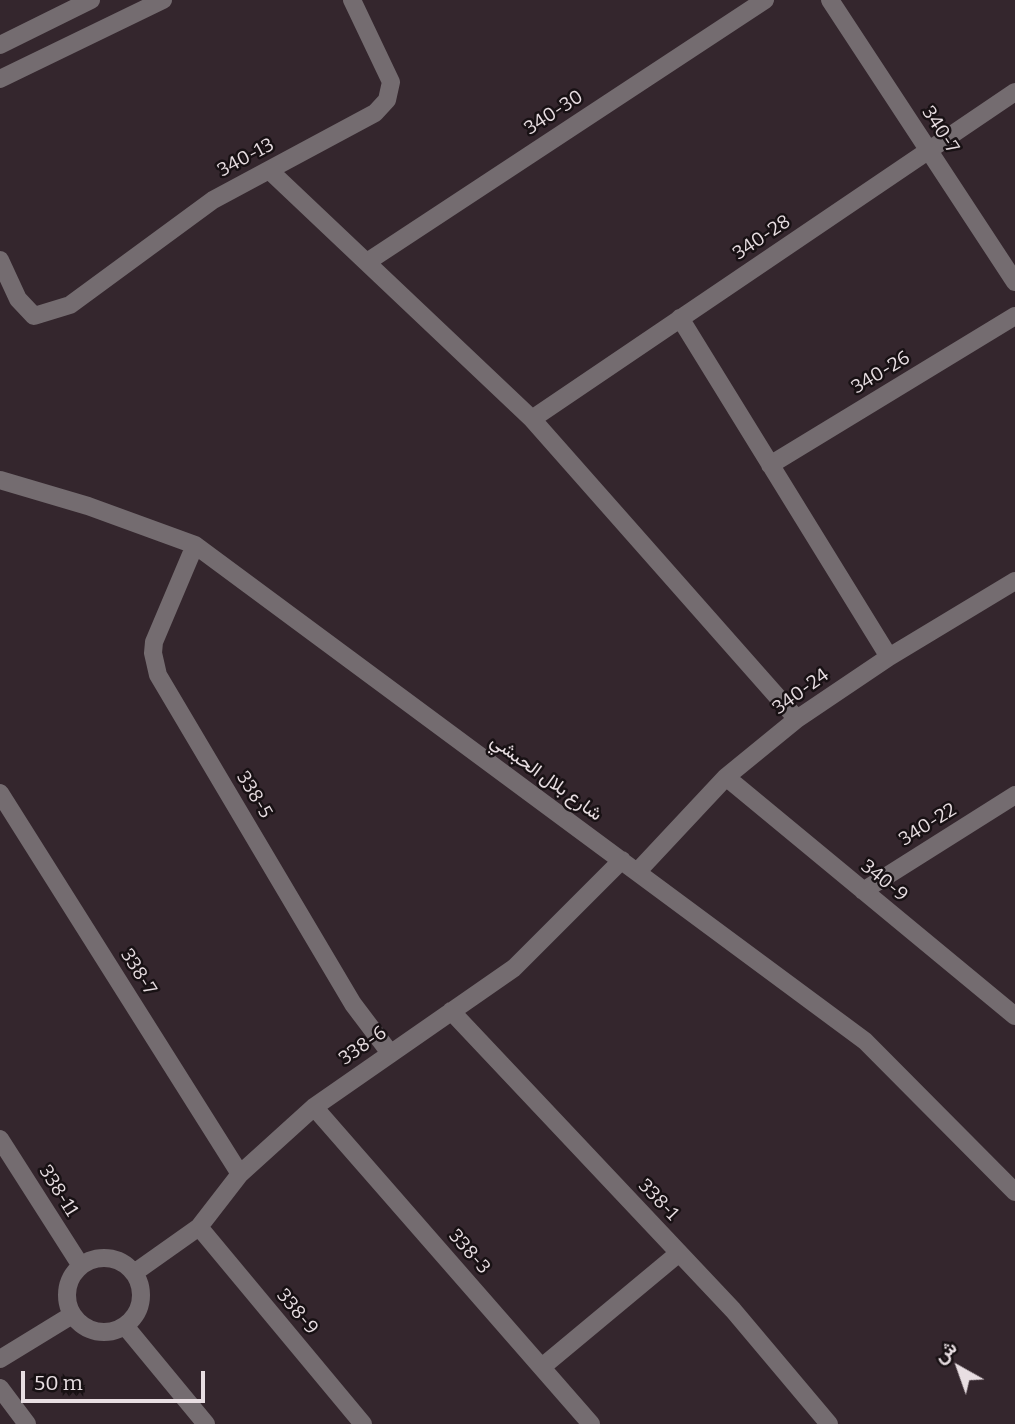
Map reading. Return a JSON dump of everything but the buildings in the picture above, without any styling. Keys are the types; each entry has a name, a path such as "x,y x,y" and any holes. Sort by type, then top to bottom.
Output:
{"street":[{"path":"0,45 90,0"},
{"path":"0,79 163,0"},
{"name":"340-13","path":"0,260 18,299 34,316 70,305 213,200 375,113 387,100 390,91 389,74 352,0"},
{"name":"340-30","path":"367,262 765,0"},
{"name":"340-7","path":"830,0 1015,282"},
{"name":"340-28","path":"532,419 1015,92"},
{"path":"269,170 532,419 797,719"},
{"name":"340-26","path":"769,465 1015,316"},
{"path":"680,318 889,657"},
{"name":"شارع بلال الحبشي","path":"0,480 88,506 195,545 864,1041 1015,1192"},
{"name":"338-5","path":"195,545 154,642 153,653 158,675 354,1004 390,1053"},
{"name":"340-24","path":"638,871 726,777 797,719 889,657 1015,581"},
{"name":"340-9","path":"726,777 1013,1011"},
{"name":"338-7","path":"0,793 240,1174"},
{"name":"340-22","path":"863,891 1015,795"},
{"name":"338-6","path":"134,1273 199,1227 240,1174 314,1107 514,968 622,860"},
{"name":"338-1","path":"451,1011 733,1310 829,1424"},
{"name":"338-3","path":"314,1107 592,1424"},
{"name":"338-11","path":"0,1139 81,1266"},
{"name":"338-9","path":"199,1227 363,1424"},
{"path":"542,1367 679,1253"},
{"path":"103,1258 115,1260 134,1273 141,1296 139,1307 125,1326 114,1331 90,1330 72,1315 68,1305 68,1283 81,1266 103,1258"},
{"path":"0,1359 72,1315"},
{"path":"125,1326 206,1424"},
{"path":"0,1388 27,1424"}]}
